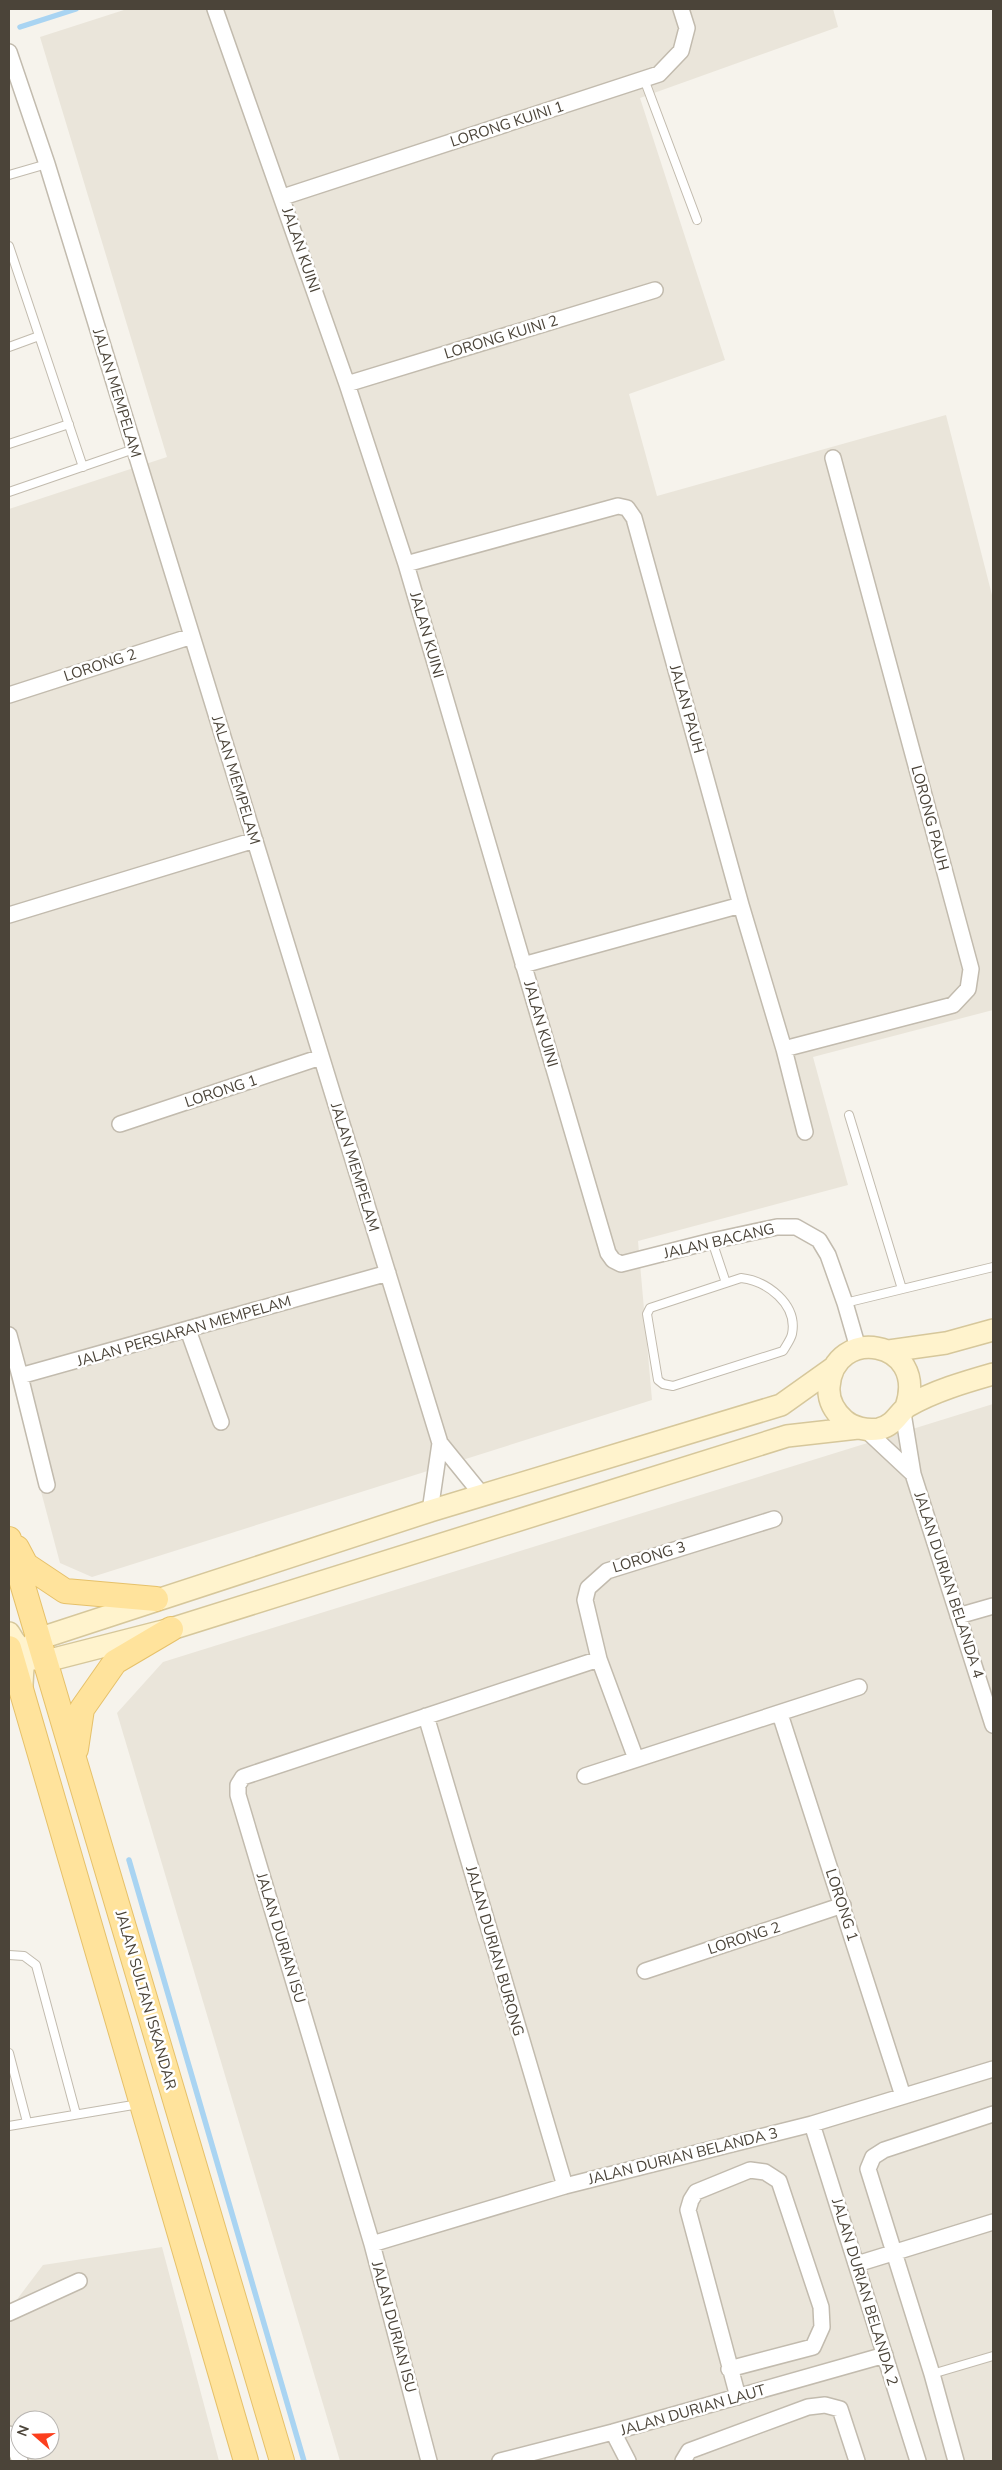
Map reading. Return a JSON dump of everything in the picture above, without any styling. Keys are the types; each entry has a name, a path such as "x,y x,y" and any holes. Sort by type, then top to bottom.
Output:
{"main road":[{"path":"9,1531 26,1565 65,1591 156,1599"},
{"name":"JALAN SULTAN ISKANDAR","path":"9,1539 24,1659 75,1758 282,2461"},
{"path":"75,1758 82,1709 115,1662 171,1629"},
{"path":"24,1659 22,1698 246,2461"}],"street":[{"name":"JALAN KUINI","path":"215,9 283,197 406,564 608,1253 613,1260 621,1264"},
{"name":"LORONG KUINI 1","path":"283,197 659,74 681,51 687,28 681,9"},
{"name":"JALAN MEMPELAM","path":"9,52 47,164 440,1443 430,1511"},
{"name":"LORONG KUINI 2","path":"347,384 655,290"},
{"name":"LORONG PAUH","path":"784,1049 953,1005 968,989 971,968 833,458"},
{"name":"JALAN PAUH","path":"406,564 618,506 627,508 634,518 806,1132"},
{"name":"LORONG 2","path":"9,695 192,636"},
{"path":"9,915 255,840"},
{"path":"523,965 741,905"},
{"name":"LORONG 1","path":"120,1124 321,1057"},
{"name":"JALAN BACANG","path":"621,1264 712,1240 777,1227 796,1227 819,1240 828,1255 846,1303 858,1348"},
{"name":"JALAN PERSIARAN MEMPELAM","path":"20,1376 388,1273"},
{"path":"188,1330 221,1422"},
{"path":"889,1351 946,1343 993,1330"},
{"path":"9,1335 47,1484"},
{"path":"24,1659 156,1599 430,1511 781,1405 834,1368 848,1353 858,1348 879,1347 900,1359 907,1370 911,1382 910,1395 905,1410"},
{"path":"834,1368 829,1380 828,1392 838,1415 847,1423 862,1429 913,1474"},
{"path":"24,1659 171,1629 787,1436 880,1428 892,1423 905,1410 954,1386 993,1374"},
{"name":"JALAN DURIAN BELANDA 4","path":"905,1410 913,1474 993,1725"},
{"path":"440,1443 483,1496"},
{"name":"LORONG 3","path":"636,1759 599,1659 585,1600 588,1588 595,1579 607,1570 774,1519"},
{"path":"958,1616 993,1606"},
{"path":"9,1633 24,1659"},
{"name":"JALAN DURIAN ISU","path":"428,2461 372,2244 238,1795 238,1785 243,1778 599,1659"},
{"path":"585,1776 859,1687"},
{"name":"LORONG 1","path":"780,1714 903,2096"},
{"name":"JALAN DURIAN BURONG","path":"426,1716 565,2186"},
{"name":"LORONG 2","path":"645,1971 843,1905"},
{"name":"JALAN DURIAN BELANDA 3","path":"372,2244 565,2186 812,2124 993,2069"},
{"path":"956,2461 932,2374 868,2169 873,2157 884,2150 993,2114"},
{"name":"JALAN DURIAN BELANDA 2","path":"812,2124 918,2461"},
{"path":"729,2369 813,2347 822,2327 821,2307 779,2181 766,2172 750,2170 696,2192 688,2210 729,2369 738,2397"},
{"path":"857,2264 993,2222"},
{"path":"9,2312 79,2281"},
{"name":"JALAN DURIAN LAUT","path":"500,2461 613,2432 885,2355"},
{"path":"683,2461 689,2451 808,2407 825,2405 840,2410 858,2461"},
{"path":"613,2432 628,2461"},
{"path":"9,2434 20,2461"}],"lane":[{"path":"644,79 697,220"},
{"path":"9,175 47,164"},
{"path":"9,247 83,467"},
{"path":"9,347 39,336"},
{"path":"9,444 69,424"},
{"path":"9,492 134,449"},
{"path":"849,1115 902,1289"},
{"path":"712,1240 726,1283"},
{"path":"846,1303 993,1267"},
{"path":"742,1278 750,1279 777,1293 790,1314 792,1334 783,1352 673,1386 663,1384 658,1380 647,1314 650,1308 726,1283 742,1278"},
{"path":"9,1955 24,1956 36,1966 76,2114"},
{"path":"9,2053 27,2122"},
{"path":"9,2126 141,2104"},
{"path":"932,2374 993,2356"}],"shaded area":[{"path":"127,9 833,9 838,27 640,98 725,360 629,394 657,496 946,415 993,599 993,1010 813,1057 848,1185 638,1241 652,1400 92,1577 60,1563 9,1371 9,509 167,457 40,37"},
{"path":"993,1404 993,2461 340,2461 117,1713 163,1662"},
{"path":"162,2247 219,2461 9,2461 9,2310 43,2265"}],"waterway":[{"path":"20,27 76,9"},
{"path":"129,1860 304,2461"}]}
